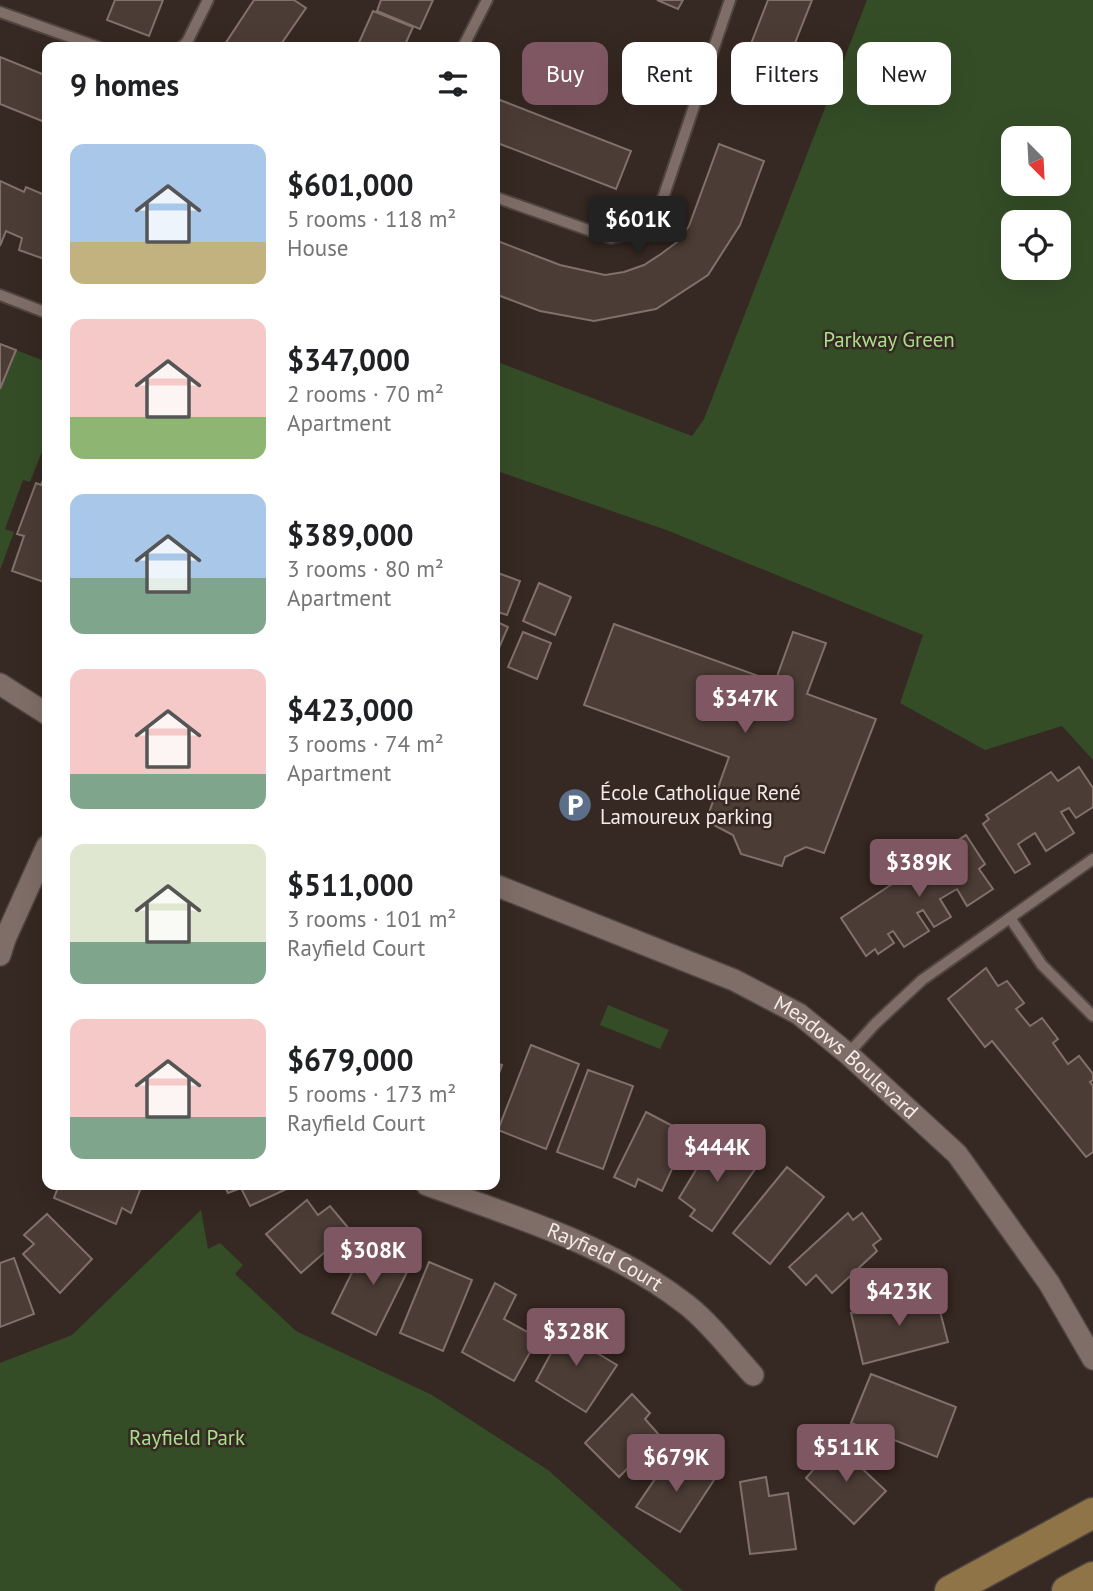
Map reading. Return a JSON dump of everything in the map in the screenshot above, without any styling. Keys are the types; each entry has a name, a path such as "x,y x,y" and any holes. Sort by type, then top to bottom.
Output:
{"street":[{"path":"0,684 42,710"},
{"path":"0,955 42,857"},
{"name":"Meadows Boulevard","path":"500,887 734,980 799,1014 848,1054 957,1154 1049,1283 1093,1359"},
{"name":"Rayfield Court","path":"441,1190 564,1234 629,1265 689,1307 754,1375"},
{"path":"950,1591 1093,1513"},
{"path":"1067,1591 1093,1577"}],"lane":[{"path":"187,42 208,0"},
{"path":"466,42 487,0"},
{"path":"500,199 611,238 632,232 648,223 662,201 730,0"},
{"path":"0,12 84,42"},
{"path":"0,295 42,311"},
{"path":"848,1054 922,979 1093,859"},
{"path":"1010,918 1042,965 1093,1016"}],"green space":[{"name":"Parkway Green","path":"867,0 1093,0 1093,760 1062,726 985,750 900,703 923,635 669,531 500,472 500,363 692,436 704,419 826,105 843,105 843,62"},
{"path":"16,350 42,360 42,452 30,482 23,480 5,529 14,532 0,570 0,391"},
{"path":"608,1005 669,1030 660,1049 600,1025"},
{"name":"Rayfield Park","path":"201,1210 208,1249 220,1243 243,1265 235,1274 296,1331 432,1395 548,1470 683,1591 0,1591 0,1363 72,1335"}],"building":[{"path":"115,0 163,0 149,36 107,20"},
{"path":"254,0 294,0 306,8 282,42 226,42"},
{"path":"381,0 433,0 420,29 377,11"},
{"path":"657,0 683,0 678,9"},
{"path":"768,0 812,0 795,42 752,42"},
{"path":"373,11 413,27 406,42 359,42"},
{"path":"0,57 42,74 42,121 0,104"},
{"path":"500,100 631,151 616,189 500,144"},
{"path":"719,144 764,161 740,225 708,275 656,309 594,321 540,311 500,296 500,242 560,265 605,275 644,265 677,242 689,226"},
{"path":"0,181 24,192 26,187 42,194 42,258 19,250 22,238 6,231 0,246"},
{"path":"0,344 16,350 0,389"},
{"path":"42,482 42,581 12,571 24,536 17,534 36,483 41,485"},
{"path":"500,574 520,581 507,615 500,613"},
{"path":"539,583 571,597 555,635 523,621"},
{"path":"500,623 508,627 500,645"},
{"path":"614,624 775,682 793,632 826,643 807,694 876,719 824,853 806,847 785,857 782,866 741,854 733,835 706,821 729,757 584,705"},
{"path":"523,632 551,643 537,679 508,667"},
{"path":"1079,767 1093,788 1093,807 1076,818 1069,808 1061,812 1074,833 1046,851 1035,833 1018,844 1030,864 1015,873 983,824 989,819 986,815 1051,772 1058,781"},
{"path":"966,835 985,864 979,869 993,889 967,906 957,889 940,899 951,917 934,927 923,910 917,913 929,931 904,947 893,931 888,934 894,943 878,954 875,949 866,956 841,918"},
{"path":"986,968 998,986 1007,981 1024,1003 1016,1009 1030,1026 1042,1018 1058,1039 1053,1043 1068,1064 1079,1056 1093,1074 1093,1080 1090,1082 1093,1086 1093,1152 1086,1157 992,1041 985,1047 948,999"},
{"path":"531,1045 579,1064 546,1149 500,1131"},
{"path":"588,1070 633,1086 603,1169 557,1152"},
{"path":"646,1112 688,1134 662,1191 638,1179 635,1187 614,1177"},
{"path":"711,1145 719,1151 733,1146 758,1165 712,1231 690,1216 695,1210 679,1198"},
{"path":"787,1167 824,1197 770,1264 733,1233"},
{"path":"57,1190 140,1190 131,1213 122,1208 116,1224 54,1198"},
{"path":"242,1190 284,1190 250,1206"},
{"path":"307,1200 318,1215 330,1206 350,1230 301,1273 266,1234"},
{"path":"848,1213 853,1220 862,1213 881,1239 873,1245 877,1251 832,1293 816,1275 806,1285 789,1267"},
{"path":"47,1214 92,1259 60,1293 23,1254 34,1244 24,1235"},
{"path":"369,1238 413,1260 376,1335 332,1313"},
{"path":"14,1258 34,1314 0,1327 0,1263"},
{"path":"429,1262 472,1280 443,1351 400,1333"},
{"path":"495,1283 516,1295 504,1319 538,1338 514,1381 462,1352"},
{"path":"935,1292 948,1342 863,1364 851,1313"},
{"path":"569,1320 595,1333 587,1347 617,1365 586,1412 536,1381"},
{"path":"871,1374 956,1407 937,1457 851,1423"},
{"path":"632,1394 650,1413 645,1419 660,1436 619,1477 585,1443"},
{"path":"836,1444 886,1491 854,1524 806,1478"},
{"path":"668,1460 685,1472 693,1461 716,1477 680,1532 636,1507"},
{"path":"766,1477 769,1496 788,1493 796,1549 750,1554 740,1482"}],"place":[{"name":"École Catholique René Lamoureux parking","path":"575,805"}]}
